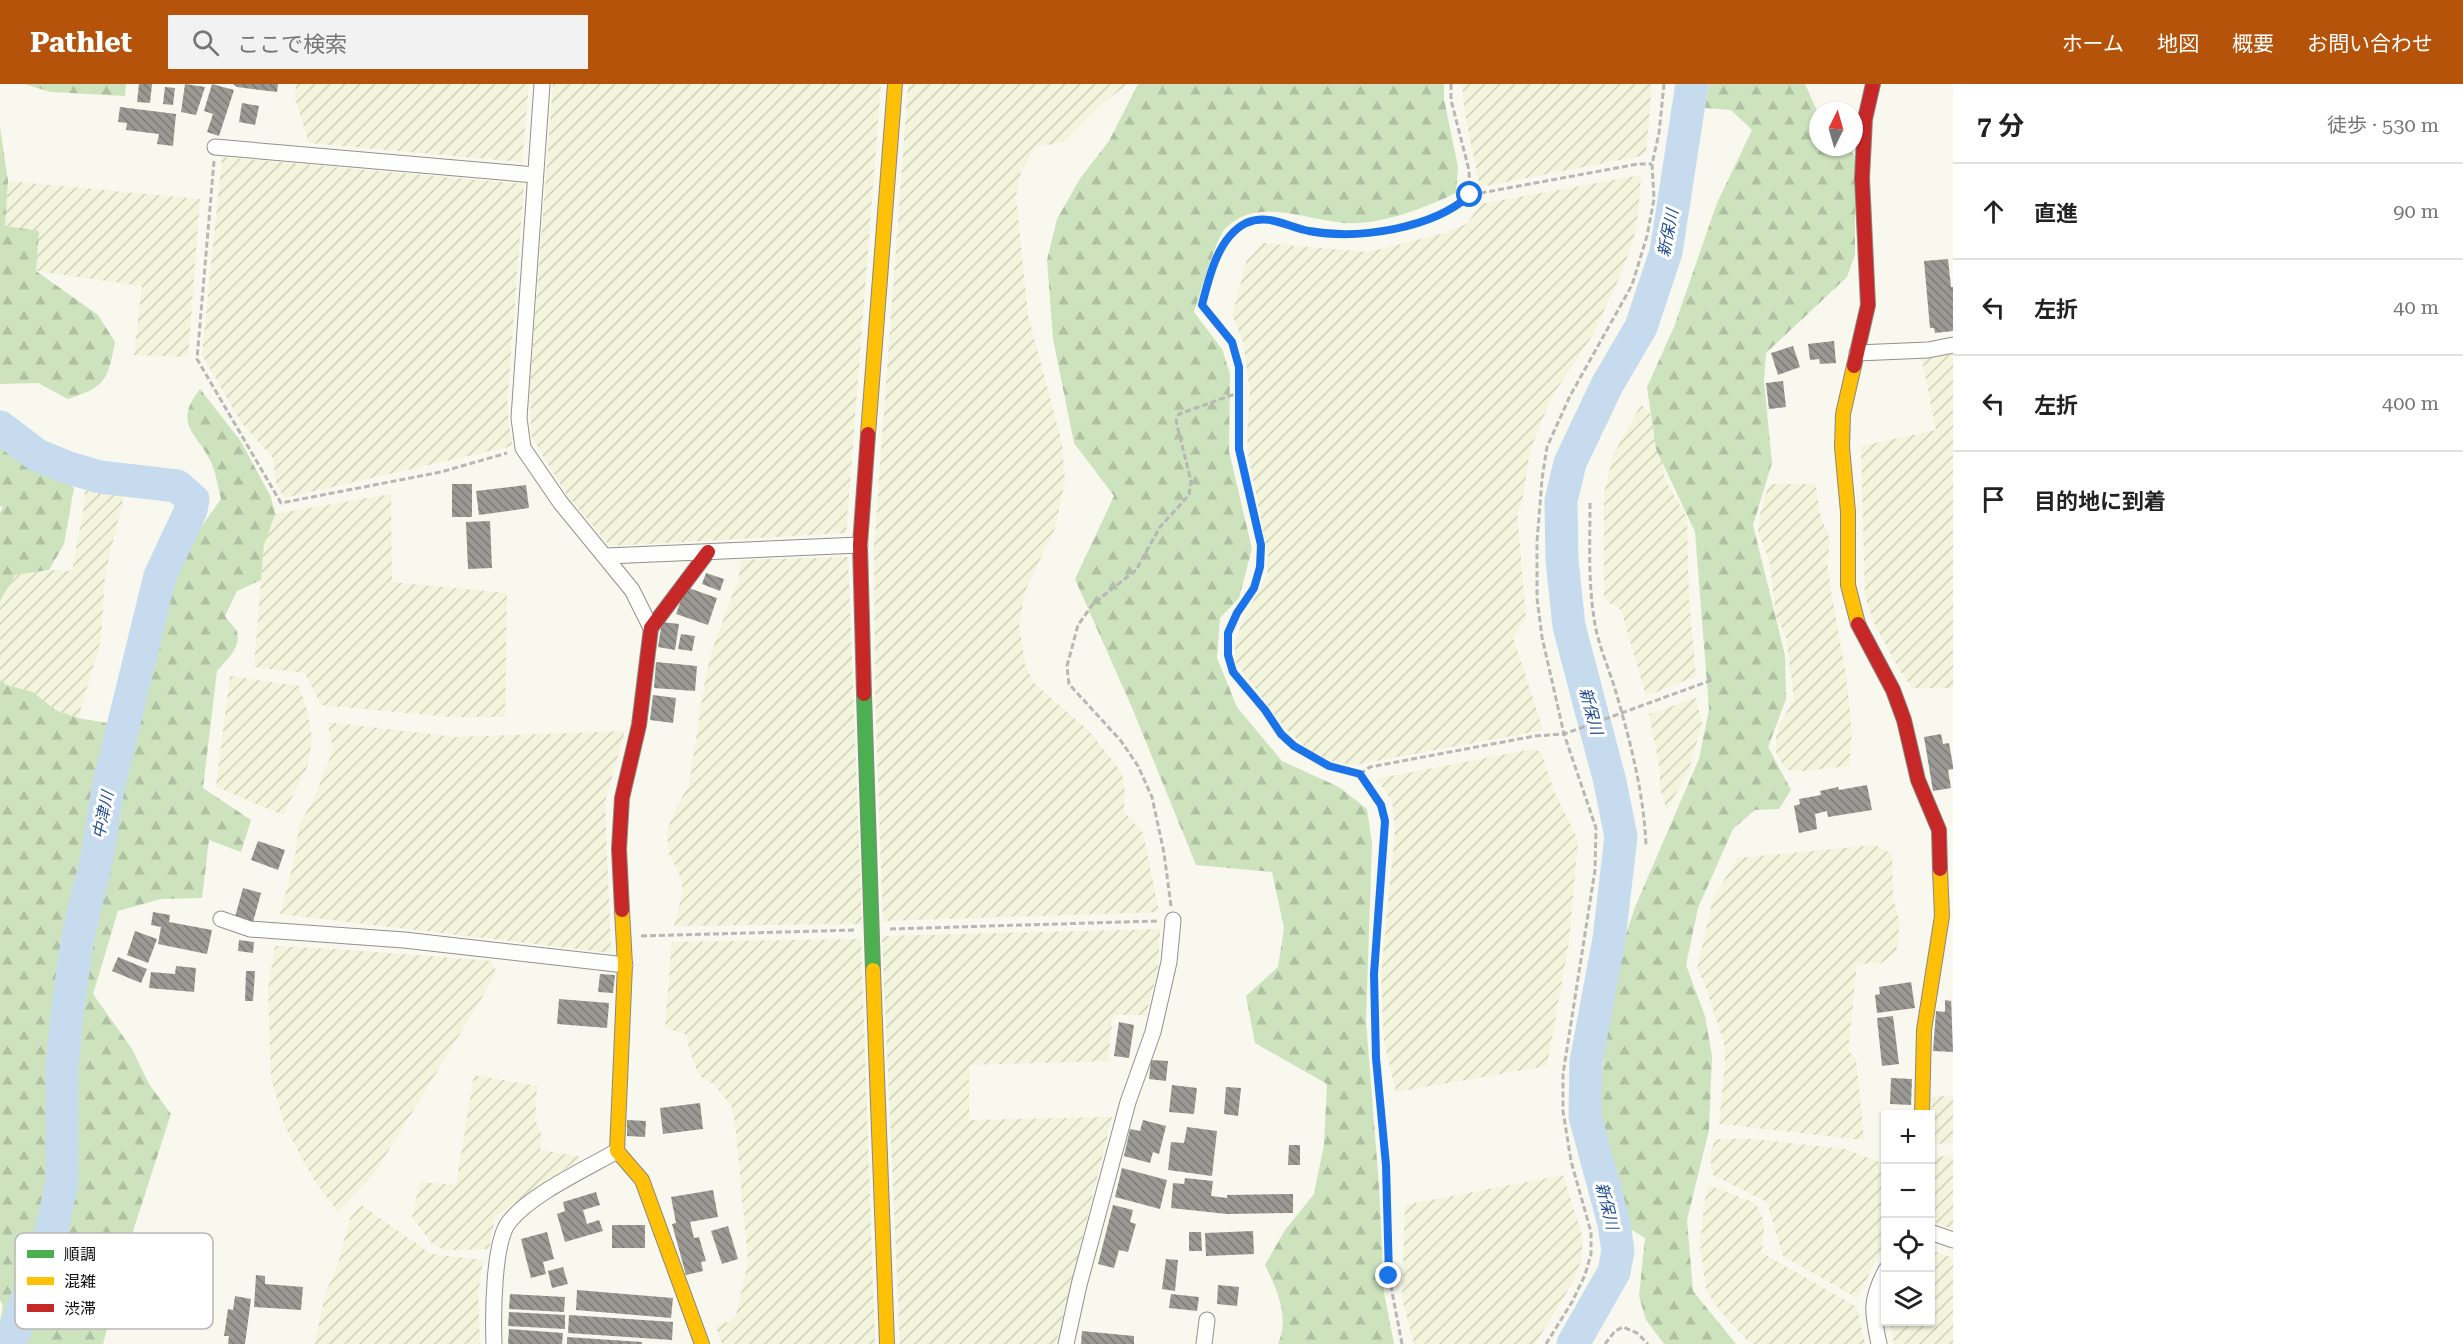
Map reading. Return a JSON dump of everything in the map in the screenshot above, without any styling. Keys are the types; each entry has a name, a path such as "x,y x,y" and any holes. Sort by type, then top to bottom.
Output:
{"street":[{"path":"542,84 519,418 523,448 560,502 607,556 632,590 651,628"},
{"path":"887,1344 871,930 860,545 895,84"},
{"path":"1873,84 1865,119 1862,178 1868,305 1843,414 1842,447 1848,512 1848,585 1859,627 1893,690 1904,720 1918,780 1946,830 1942,916 1924,1030 1922,1110"},
{"path":"216,147 535,175"},
{"path":"1857,352 1928,350 1953,345"},
{"path":"607,556 860,545"},
{"path":"702,1344 642,1180 617,1151 625,965 619,849 622,798 639,725 651,628 708,552"},
{"path":"221,919 250,930 404,940 625,965"},
{"path":"1066,1344 1079,1286 1128,1102 1154,1032 1169,962 1173,921"},
{"path":"494,1344 493,1314 501,1236 509,1221 538,1197 617,1151"},
{"path":"1935,1234 1953,1240"},
{"path":"1879,1344 1873,1311 1875,1291 1885,1272"},
{"path":"1204,1344 1207,1320"}],"path":[{"path":"1451,84 1451,100 1469,170 1470,195"},
{"path":"1546,1344 1572,1302 1585,1275 1591,1254 1591,1232 1571,1161 1563,1111 1563,1074 1576,978 1595,870 1596,828 1564,734 1542,637 1538,598 1537,542 1542,479 1547,447 1570,396 1632,285 1647,236 1654,199 1652,164 1659,133 1664,84"},
{"path":"216,147 197,359 281,503 441,472 523,448"},
{"path":"1402,1344 1389,1276 1386,1165 1376,1058 1374,974 1385,821 1381,805 1360,774 1329,766 1294,746 1281,734 1265,710 1233,672 1228,655 1228,633 1237,613 1254,588 1260,567 1261,545 1239,449 1239,367 1232,342 1202,305 1221,247 1234,232 1258,219 1271,220 1308,231 1339,234 1371,232 1442,214 1470,195 1638,164 1652,164"},
{"path":"625,937 1173,921 1164,853 1152,797 1138,766 1121,741 1069,684 1067,666 1078,625 1093,604 1136,570 1160,527 1189,495 1191,481 1176,421 1179,414 1238,393"},
{"path":"1590,503 1590,571 1594,620 1622,713 1643,807 1647,846"},
{"path":"1360,774 1370,767 1535,736 1564,734 1712,680"},
{"path":"1605,1344 1615,1331 1623,1327 1637,1333 1648,1344"}],"green space":[{"path":"24,84 126,84 125,96 51,92"},
{"path":"296,84 529,84 522,162 309,143 295,98"},
{"path":"553,84 881,84 846,533 610,546 567,495 531,436 530,382"},
{"path":"908,84 1127,84 1099,107 1065,142 1035,147 1021,172 1016,196 1028,315 1062,443 1065,481 1055,528 1026,589 1019,623 1025,664 1033,682 1090,732 1122,773 1125,791 1124,812 1143,833 1159,912 883,921 875,693 874,547"},
{"path":"1138,84 1444,84 1444,99 1458,167 1456,193 1410,212 1360,223 1344,223 1271,212 1254,213 1238,219 1221,235 1194,312 1222,349 1230,374 1229,451 1252,549 1239,598 1220,618 1217,658 1237,707 1282,761 1339,787 1367,809 1372,843 1366,1021 1379,1186 1384,1293 1394,1344 1278,1344 1283,1324 1282,1314 1278,1294 1265,1265 1285,1230 1314,1194 1324,1144 1327,1084 1255,1043 1246,996 1278,967 1284,928 1272,872 1196,865 1133,710 1075,579 1114,496 1074,443 1053,339 1047,260 1057,219 1081,177 1109,141"},
{"path":"1462,84 1652,84 1646,152 1641,156 1480,187 1465,114"},
{"path":"1709,84 1805,84 1813,102 1809,102 1809,156 1855,156 1855,255 1847,277 1766,353 1764,381 1772,463 1753,525 1785,655 1786,699 1768,747 1791,790 1779,809 1755,810 1733,829 1698,908 1686,965 1705,1016 1712,1056 1709,1130 1687,1220 1693,1291 1736,1344 1664,1344 1646,1320 1639,1296 1645,1238 1627,1227 1607,1156 1599,1103 1612,976 1635,907 1699,759 1709,709 1695,532 1656,449 1647,387 1674,327 1717,203 1752,130 1731,110 1705,108"},
{"path":"0,127 8,181 5,226 39,231 36,271 98,315 115,342 110,365 103,380 81,395 68,399 38,383 0,384"},
{"path":"222,157 524,184 507,405 512,446 284,498 276,482 273,458 241,422 202,355"},
{"path":"1641,175 1634,238 1623,269 1594,333 1552,396 1530,450 1522,503 1517,512 1526,618 1513,637 1543,730 1354,765 1330,761 1305,747 1283,726 1235,661 1235,641 1245,616 1267,575 1268,554 1249,459 1247,436 1250,392 1243,341 1232,315 1247,260 1262,243 1369,252 1445,233 1468,223 1480,204"},
{"path":"8,181 200,199 188,357 134,355 142,286 36,271 5,226"},
{"path":"1953,354 1953,688 1913,688 1900,671 1875,625 1865,597 1861,446 1936,430 1922,359"},
{"path":"200,389 240,440 271,497 275,514 264,545 261,580 237,591 225,616 236,630 238,638 232,654 217,671 203,788 251,820 241,852 209,840 202,898 161,899 118,911 93,994 132,1049 149,1084 171,1114 133,1233 15,1233 15,1329 107,1329 103,1344 0,1344 0,1321 3,1306 0,1300 0,680 7,685 33,692 55,710 78,718 113,724 146,604 221,499 211,462 187,420 192,401"},
{"path":"1641,405 1649,411 1662,445 1664,478 1687,518 1689,601 1696,676 1646,696 1621,610 1608,602 1604,596 1604,493 1613,455"},
{"path":"0,437 59,474 74,488 64,544 49,570 15,575 0,601 0,513 3,507 0,506"},
{"path":"1769,484 1816,484 1819,511 1830,540 1827,561 1846,675 1852,732 1849,766 1804,771 1786,770 1776,752 1776,738 1780,724 1794,699 1786,637 1776,616 1770,563 1758,532 1761,509"},
{"path":"85,485 125,491 105,575 101,639 78,718 55,710 33,692 7,685 0,680 0,601 14,575 49,570 72,571 84,507"},
{"path":"391,494 392,582 507,593 505,717 451,717 321,705 305,673 254,667 264,545 274,514"},
{"path":"848,557 862,924 674,926 683,891 681,878 669,854 667,831 676,808 689,785 706,674 739,577 741,560"},
{"path":"230,676 299,686 307,710 312,737 308,765 283,815 216,787"},
{"path":"1696,698 1702,724 1689,769 1667,810 1660,789 1660,770 1649,714"},
{"path":"327,722 456,737 625,731 605,802 611,953 280,914 295,857 299,825 314,799 333,749"},
{"path":"1533,749 1541,752 1554,791 1578,840 1569,942 1547,1066 1396,1092 1384,1043 1381,975 1395,830 1392,800 1376,779"},
{"path":"1875,845 1892,854 1893,899 1900,922 1896,952 1881,963 1857,964 1848,1050 1856,1059 1864,1140 1719,1124 1725,1062 1724,1043 1704,982 1697,969 1713,899 1737,858"},
{"path":"1160,929 1158,969 1146,1015 1113,1015 1108,1061 969,1065 969,1120 1112,1117 1056,1344 900,1344 882,936"},
{"path":"861,939 875,1344 722,1344 715,1324 729,1322 736,1315 748,1262 736,1133 733,1109 715,1085 701,1077 694,1064 685,1034 665,1028 672,942"},
{"path":"275,946 493,961 496,972 376,1171 338,1212 314,1180 285,1127 271,1078 268,989"},
{"path":"474,1075 537,1086 535,1119 542,1136 540,1150 582,1157 495,1217 489,1249 445,1250 433,1245 412,1217 420,1182 456,1185"},
{"path":"1953,1095 1953,1143 1935,1144 1935,1110 1931,1110 1931,1097"},
{"path":"1715,1139 1753,1139 1845,1149 1881,1162 1881,1251 1857,1298 1783,1256 1767,1202 1713,1175 1710,1156"},
{"path":"1953,1156 1953,1229 1935,1222 1935,1157"},
{"path":"1563,1175 1582,1235 1582,1258 1574,1280 1535,1344 1414,1344 1402,1298 1405,1205"},
{"path":"1709,1185 1755,1203 1764,1225 1762,1253 1857,1307 1865,1344 1753,1344 1743,1337 1717,1307 1706,1290 1700,1244 1705,1199"},
{"path":"361,1205 431,1254 483,1260 478,1295 480,1344 315,1344 325,1294 338,1264 350,1218"},
{"path":"1935,1251 1953,1258 1953,1344 1894,1344 1892,1326 1935,1326"}],"building":[{"path":"139,84 152,84 150,103 137,102"},
{"path":"185,84 205,87 196,115 181,112"},
{"path":"212,84 234,90 219,136 207,132 213,114 204,111"},
{"path":"233,84 278,84 277,92 237,87"},
{"path":"165,87 175,88 173,105 163,104"},
{"path":"242,103 259,106 255,125 239,122"},
{"path":"120,107 176,114 173,146 157,144 159,134 126,130 127,123 118,122"},
{"path":"1948,259 1951,287 1953,287 1953,331 1935,333 1934,328 1930,328 1924,261"},
{"path":"1834,341 1836,363 1820,364 1819,359 1810,360 1808,344"},
{"path":"1793,346 1800,367 1778,375 1771,353"},
{"path":"1783,381 1786,407 1769,409 1766,383"},
{"path":"452,484 472,484 472,517 452,517"},
{"path":"526,485 529,508 479,515 476,491"},
{"path":"490,521 492,568 468,569 466,522"},
{"path":"706,573 724,579 720,591 702,584"},
{"path":"686,587 717,598 708,625 676,614"},
{"path":"662,622 679,624 675,650 658,647"},
{"path":"681,634 695,636 692,651 678,649"},
{"path":"656,662 697,666 695,691 654,688"},
{"path":"653,695 676,698 673,723 650,720"},
{"path":"1941,734 1943,744 1949,743 1953,766 1953,769 1948,770 1951,788 1933,791 1924,737"},
{"path":"1867,785 1872,810 1828,817 1827,811 1815,814 1817,829 1799,833 1794,806 1800,804 1799,799 1821,795 1820,791 1838,787 1839,790"},
{"path":"258,841 285,850 278,870 251,860"},
{"path":"243,888 261,893 253,922 235,917"},
{"path":"153,912 170,915 169,922 212,930 207,954 158,944 161,927 151,925"},
{"path":"135,931 157,939 148,963 127,955"},
{"path":"239,940 254,942 253,953 238,951"},
{"path":"118,957 147,969 141,983 112,971"},
{"path":"176,966 196,968 194,992 149,988 151,972 175,974"},
{"path":"246,971 255,971 253,1001 245,1001"},
{"path":"600,974 615,975 613,993 598,992"},
{"path":"1911,982 1915,1008 1877,1013 1875,995 1880,994 1879,987"},
{"path":"1951,996 1953,1052 1933,1051 1936,1011 1945,1012 1945,1000 1951,1001"},
{"path":"559,999 609,1003 607,1028 557,1024"},
{"path":"1893,1016 1899,1064 1882,1066 1877,1018"},
{"path":"1119,1022 1134,1025 1129,1058 1114,1056"},
{"path":"1151,1060 1168,1061 1166,1081 1149,1079"},
{"path":"1891,1078 1912,1079 1911,1105 1890,1104"},
{"path":"1172,1085 1197,1088 1194,1114 1169,1112"},
{"path":"1226,1087 1241,1088 1238,1116 1224,1114"},
{"path":"700,1103 703,1129 663,1134 660,1108"},
{"path":"627,1120 646,1121 645,1137 627,1136"},
{"path":"1143,1120 1166,1126 1159,1154 1153,1152 1150,1163 1124,1156 1130,1129 1140,1131"},
{"path":"1187,1127 1217,1131 1212,1176 1168,1170 1171,1142 1184,1143"},
{"path":"1289,1145 1300,1145 1300,1165 1288,1165"},
{"path":"1122,1168 1167,1180 1160,1209 1115,1197"},
{"path":"1185,1178 1213,1181 1211,1196 1227,1198 1227,1195 1293,1194 1293,1213 1227,1214 1171,1208 1173,1183 1184,1184"},
{"path":"713,1190 718,1217 690,1222 694,1238 699,1237 706,1261 701,1262 703,1271 686,1275 672,1224 676,1223 671,1197"},
{"path":"596,1192 600,1205 583,1210 587,1224 599,1220 603,1231 565,1242 557,1214 565,1211 563,1202"},
{"path":"1113,1205 1133,1210 1130,1222 1136,1224 1128,1252 1119,1250 1114,1268 1098,1264"},
{"path":"612,1225 645,1225 645,1248 612,1248"},
{"path":"728,1226 738,1259 722,1264 711,1231"},
{"path":"1253,1231 1254,1254 1206,1256 1205,1233"},
{"path":"547,1232 554,1259 543,1262 546,1274 531,1278 521,1239"},
{"path":"1189,1232 1201,1232 1202,1251 1189,1251"},
{"path":"1166,1259 1178,1260 1175,1291 1162,1289"},
{"path":"563,1267 568,1284 552,1288 548,1271"},
{"path":"256,1275 265,1276 265,1284 303,1287 301,1310 254,1307"},
{"path":"1218,1285 1239,1287 1237,1306 1217,1304"},
{"path":"577,1290 673,1298 671,1318 576,1310"},
{"path":"510,1294 565,1297 564,1312 509,1309"},
{"path":"1171,1294 1199,1297 1197,1311 1169,1308"},
{"path":"235,1296 251,1299 245,1344 228,1344 229,1336 224,1336 228,1309 233,1310"},
{"path":"509,1312 565,1315 565,1329 508,1326"},
{"path":"569,1315 673,1322 672,1340 568,1333"},
{"path":"509,1329 563,1333 562,1344 508,1344"},
{"path":"1082,1331 1134,1336 1134,1344 1081,1344"},
{"path":"567,1337 642,1342 642,1344 567,1344"}],"waterway":[{"name":"新保川","path":"1573,1344 1614,1272 1618,1251 1614,1224 1585,1116 1586,1062 1609,939 1621,837 1610,782 1569,626 1562,560 1561,501 1570,463 1607,385 1641,327 1666,252 1692,84"},
{"name":"中津川","path":"0,427 37,455 69,468 100,477 177,486 193,500 191,510 160,576 108,788 97,858 78,936 62,1069 62,1182 51,1233"},
{"name":"中津川","path":"10,1344 16,1329"}],"traffic: fast":[{"path":"864,694 873,970"}],"traffic: slow":[{"path":"868,434 895,84"},
{"path":"1854,366 1843,414 1842,447 1848,512 1848,585 1858,624"},
{"path":"1922,1110 1924,1030 1942,916 1940,869"},
{"path":"622,910 625,965 617,1151 642,1180 702,1344"},
{"path":"873,970 887,1344"}],"traffic: jam":[{"path":"1854,366 1868,305 1862,178 1865,119 1873,84"},
{"path":"864,694 860,545 868,434"},
{"path":"622,910 619,849 622,798 639,725 651,628 708,552"},
{"path":"1858,624 1893,690 1904,720 1918,780 1939,830 1940,869"}],"route":[{"path":"1389,1276 1386,1165 1376,1058 1374,974 1385,821 1381,805 1360,774 1329,766 1294,746 1281,734 1265,710 1233,672 1228,655 1228,633 1237,613 1254,588 1260,567 1261,545 1239,449 1237,423 1239,367 1232,342 1202,305 1221,247 1234,232 1245,224 1258,219 1271,220 1308,231 1339,234 1371,232 1410,224 1442,214 1460,204 1470,195"}]}
